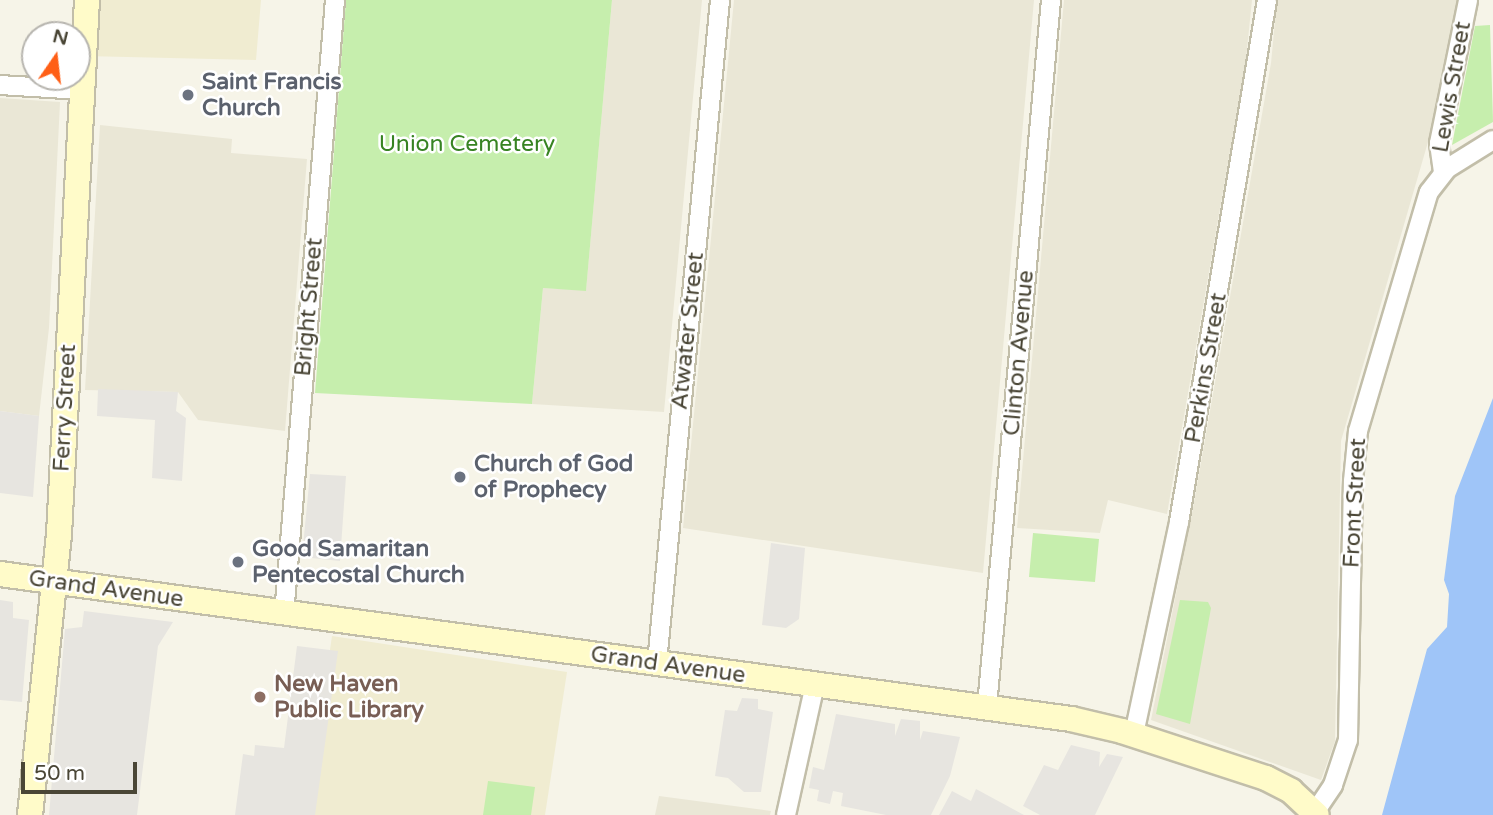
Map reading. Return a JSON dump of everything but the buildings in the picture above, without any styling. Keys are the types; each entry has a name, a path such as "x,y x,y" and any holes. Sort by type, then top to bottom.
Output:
{"main road":[{"name":"Ferry Street","path":"86,21 87,0"},
{"name":"Ferry Street","path":"30,815 54,582 82,91"},
{"name":"Grand Avenue","path":"0,574 284,615 987,706 1134,734 1266,778 1315,814"}],"street":[{"name":"Bright Street","path":"284,615 335,0"},
{"name":"Atwater Street","path":"657,663 720,0"},
{"name":"Clinton Avenue","path":"987,706 1051,0"},
{"name":"Perkins Street","path":"1134,734 1179,522 1267,0"},
{"name":"Lewis Street","path":"1443,172 1439,143 1468,0"},
{"path":"0,85 21,86"},
{"name":"Front Street","path":"1315,814 1333,785 1348,740 1355,446 1421,213 1443,172 1493,139"},
{"path":"786,815 815,684"}],"shaded area":[{"path":"87,0 261,0 256,60 91,56 91,21 86,21"},
{"path":"612,0 702,0 664,412 532,404 543,288 586,290"},
{"path":"734,0 1034,0 983,573 683,528"},
{"path":"1064,0 1252,0 1246,59 1167,514 1108,500 1100,533 1017,528"},
{"path":"1277,0 1458,0 1428,142 1341,441 1335,741 1321,780 1151,720 1193,508 1271,63"},
{"path":"0,98 60,102 49,328 39,416 0,411"},
{"path":"100,125 232,139 231,153 307,159 285,431 198,420 178,392 85,390"},
{"path":"98,389 178,392 176,411 186,418 182,481 152,478 155,420 97,416"},
{"path":"0,411 39,416 33,497 0,493"},
{"path":"310,474 346,476 340,561 302,557"},
{"path":"771,543 805,548 799,619 786,628 762,625"},
{"path":"0,600 13,602 13,618 29,620 22,702 0,700"},
{"path":"84,611 173,622 158,646 137,815 49,815 65,629 82,627"},
{"path":"332,636 567,672 545,815 306,815"},
{"path":"297,646 338,651 315,815 235,815 243,754 254,756 255,745 284,748"},
{"path":"742,698 758,699 758,709 773,712 761,792 744,792 728,778 715,776 725,710 737,711"},
{"path":"836,714 895,724 895,736 901,719 920,721 920,740 923,731 960,737 950,776 931,815 886,815 841,806 843,793 833,791 830,804 817,801 819,790 809,788 813,767 824,770"},
{"path":"1071,745 1100,752 1099,767 1107,754 1123,757 1095,815 1040,815 1023,806 1044,765 1058,770"},
{"path":"976,789 1024,815 939,815 952,791 971,801"},
{"path":"659,796 771,811 770,815 655,815"}],"green space":[{"name":"Union Cemetery","path":"346,0 612,0 586,291 543,288 532,404 315,393"},
{"path":"1490,25 1493,122 1452,145 1475,26"},
{"path":"1033,533 1099,539 1095,582 1029,577"},
{"path":"1180,600 1208,602 1211,608 1190,724 1156,714"},
{"path":"488,781 535,787 531,815 483,815"}],"water":[{"path":"1493,398 1493,815 1382,815 1427,649 1447,627 1449,594 1444,580 1455,496"}],"place":[{"name":"Saint Francis Church","path":"188,95"},
{"name":"Church of God of Prophecy","path":"460,477"},
{"name":"Good Samaritan Pentecostal Church","path":"238,562"},
{"name":"New Haven Public Library","path":"260,697"}]}
